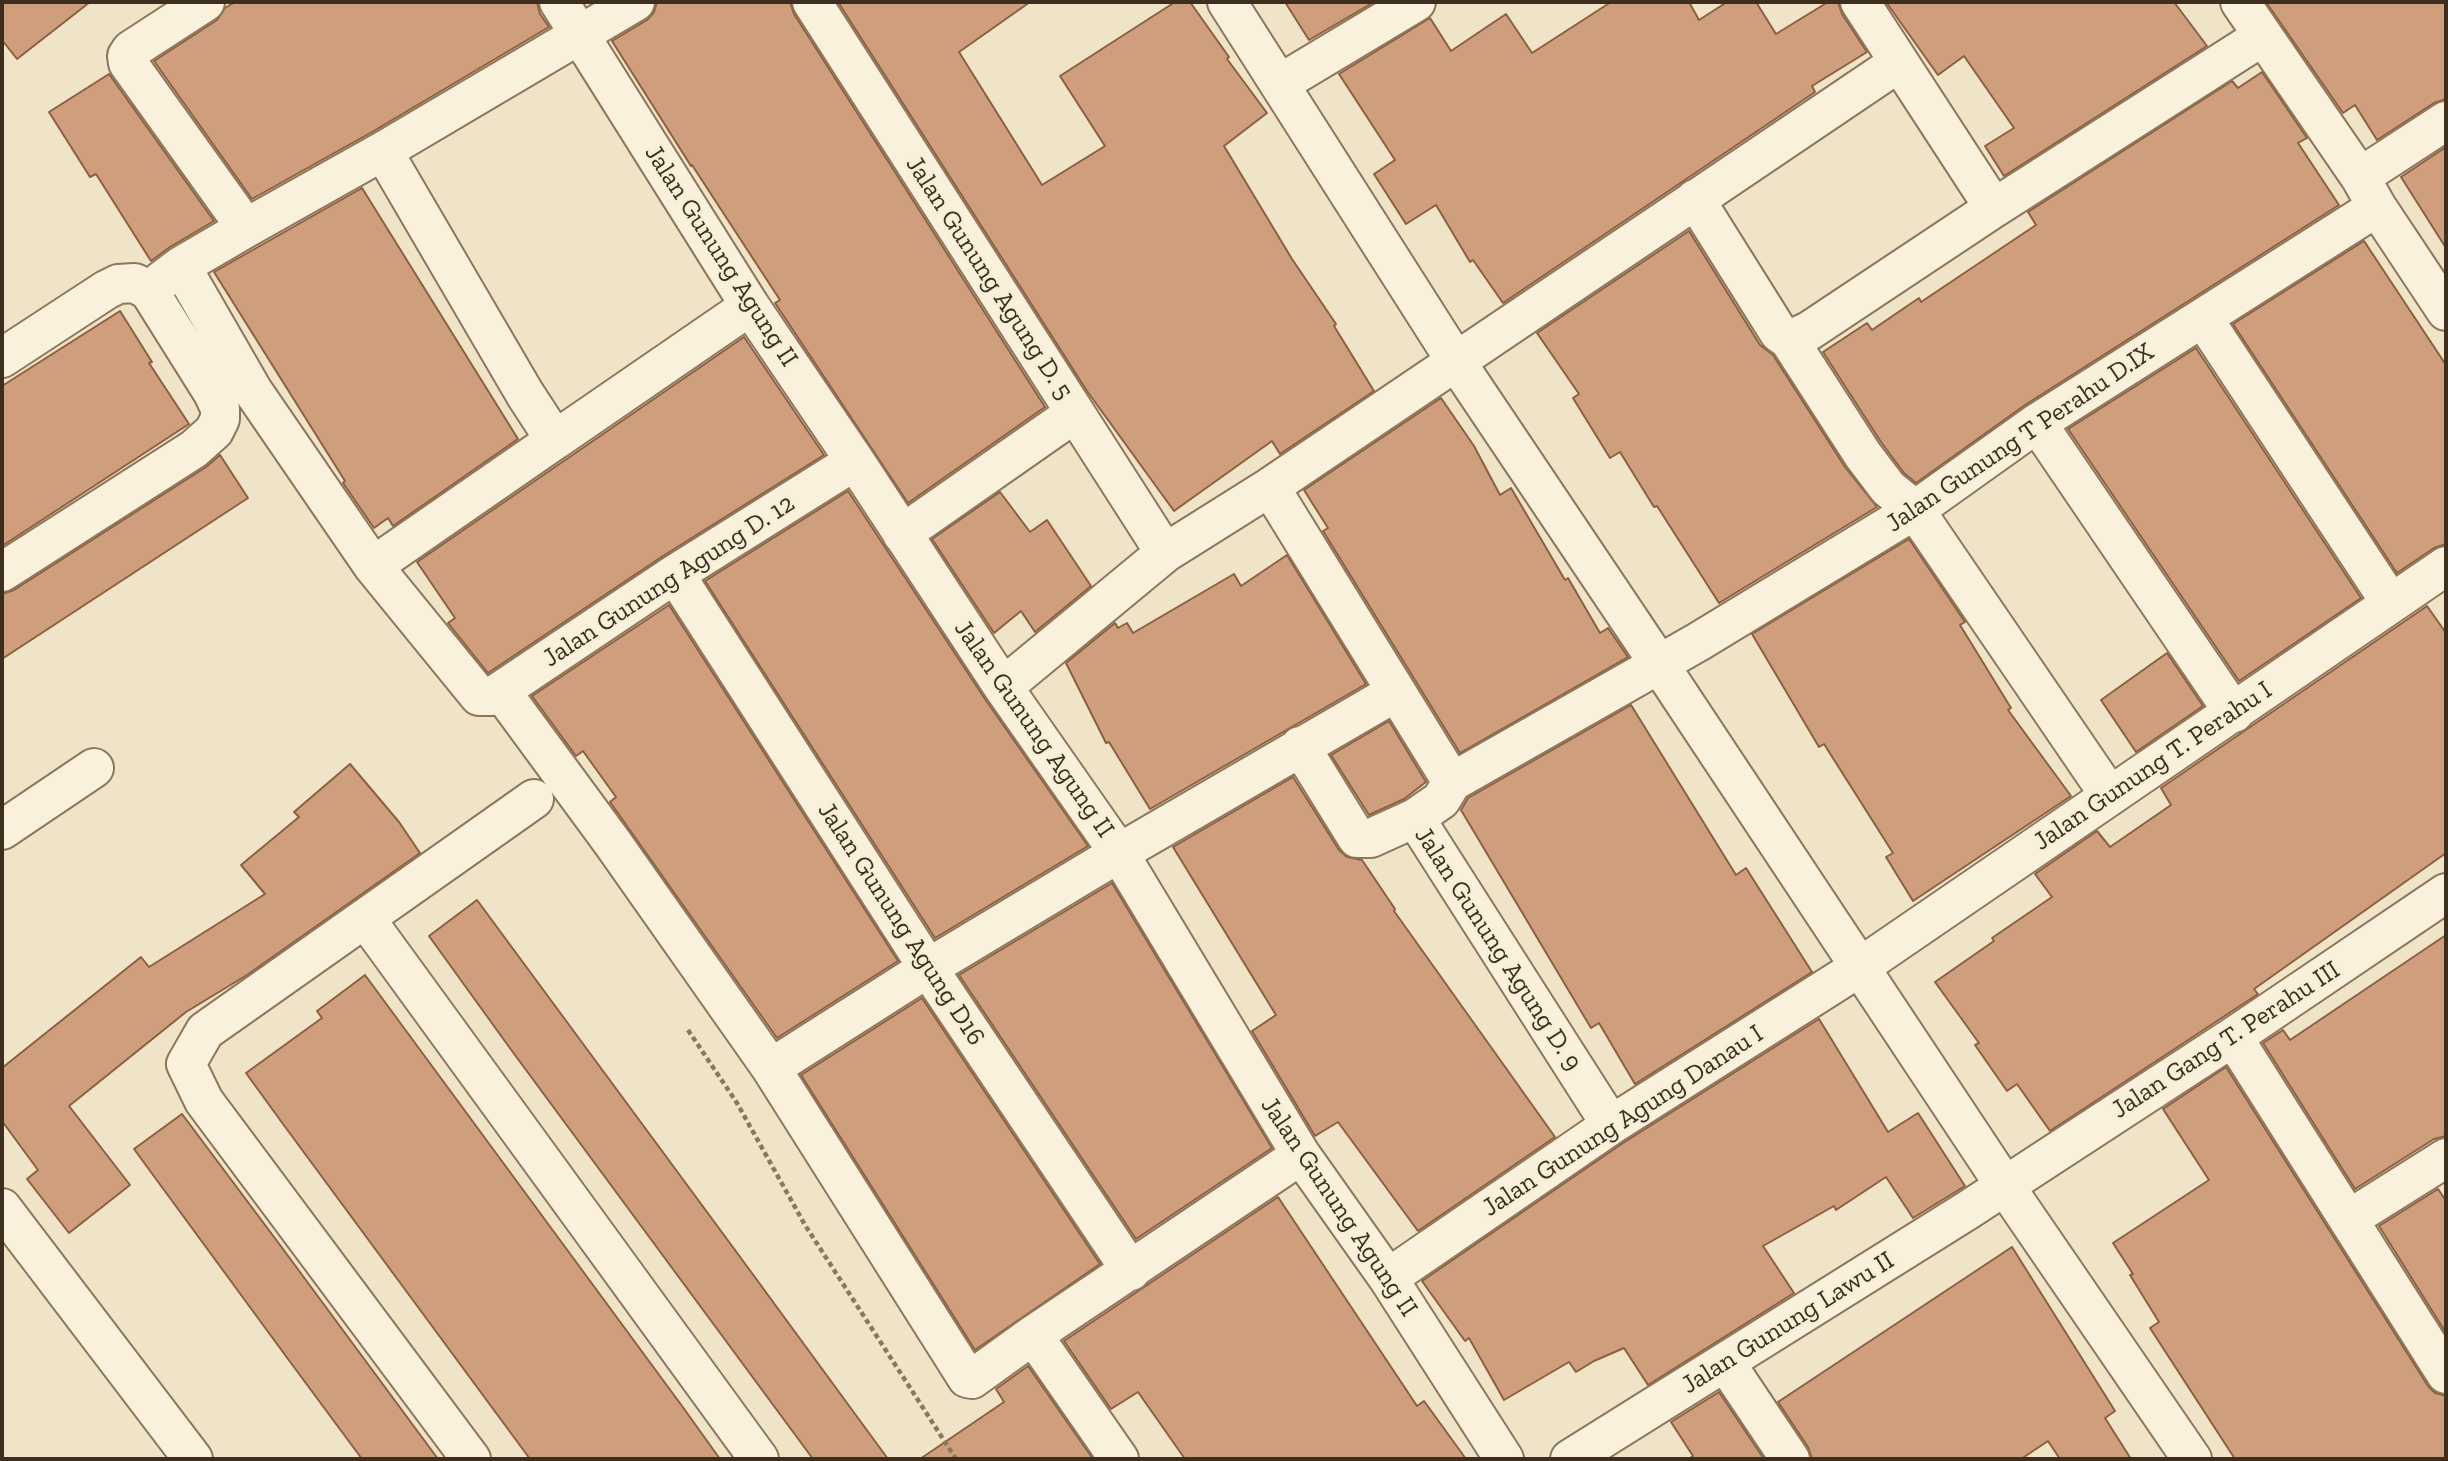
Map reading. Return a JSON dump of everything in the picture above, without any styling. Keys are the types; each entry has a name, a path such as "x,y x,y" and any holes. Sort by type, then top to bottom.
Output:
{"street":[{"path":"205,2 131,50 127,56 128,63 246,228"},
{"name":"Jalan Gunung Agung II","path":"559,2 750,306 1003,687 1119,853 1301,1155 1388,1278 1504,1459"},
{"path":"149,291 181,267 246,228 383,151 635,2"},
{"name":"Jalan Gunung Agung D. 5","path":"811,2 1165,553"},
{"path":"1227,2 1455,360 2004,1186 2192,1459"},
{"path":"1281,83 1416,2"},
{"path":"1860,2 1994,208"},
{"path":"2240,2 2446,311"},
{"path":"1789,340 1809,331 1994,208 2263,36"},
{"path":"1003,687 1165,553 1270,487 1898,63"},
{"name":"Jalan Gunung T Perahu D.IX","path":"1452,782 1659,664 1915,510 2037,423 2203,318 2368,192 2446,121"},
{"path":"383,151 525,394 555,440"},
{"path":"1695,199 1779,333 1789,340 1874,471 1888,488 1915,510 2110,796"},
{"path":"181,267 253,391 373,566 476,695 492,694 612,842 771,1068 967,1378 972,1379 1301,1155"},
{"path":"2,358 118,284 135,283 149,291 220,408 220,419 214,431 194,449 2,572"},
{"path":"373,566 750,306"},
{"path":"2203,318 2390,603"},
{"path":"902,534 1075,413"},
{"path":"2037,423 2234,713"},
{"name":"Jalan Gunung Agung D. 12","path":"492,694 675,574 855,461"},
{"path":"1270,487 1452,782"},
{"name":"Jalan Gunung T. Perahu I","path":"1860,967 2446,566"},
{"name":"Jalan Gunung Agung D16","path":"675,574 928,968 1130,1271"},
{"path":"771,1068 928,968 1119,853 1396,692"},
{"path":"1300,746 1357,838 1371,838 1415,818"},
{"path":"2,830 94,768"},
{"name":"Jalan Gunung Agung D. 9","path":"1452,782 1441,800 1415,818 1611,1125"},
{"path":"471,1459 204,1101 186,1063 205,1031 534,799"},
{"name":"Jalan Gang T. Perahu III","path":"2004,1186 2233,1038 2446,893"},
{"path":"365,918 759,1459"},
{"name":"Jalan Gunung Agung Danau I","path":"1388,1278 1611,1125 1860,967"},
{"path":"2233,1038 2446,1374"},
{"path":"2349,1219 2446,1158"},
{"name":"Jalan Gunung Lawu II","path":"1570,1459 2004,1186"},
{"path":"2,1208 193,1459"},
{"path":"1033,1335 1119,1459"},
{"path":"1724,1362 1790,1459"}],"path":[{"path":"684,1024 737,1103 805,1225 956,1459"}],"building":[{"path":"2,2 90,2 17,59 2,40"},
{"path":"235,2 537,2 540,14 549,27 372,132 252,199 154,61 217,20 225,8"},
{"path":"657,2 790,2 794,14 1045,407 908,503 775,303 780,300 612,41 647,20 654,12"},
{"path":"838,2 1030,2 959,52 1042,185 1105,146 1060,76 1175,2 1190,2 1267,113 1224,146 1292,259 1336,324 1334,326 1374,391 1280,454 1272,441 1174,511 1087,391"},
{"path":"1285,2 1374,2 1309,40"},
{"path":"1611,2 1689,2 1699,20 1727,2 1756,2 1776,34 1828,2 1838,2 1842,14 1867,52 1812,86 1815,92 1503,303 1473,260 1470,262 1436,205 1406,224 1374,174 1395,160 1339,74 1430,18 1451,51 1506,14 1532,53"},
{"path":"1886,2 2174,2 2207,46 2004,176 1985,146 2014,128 1964,56 1938,75"},
{"path":"2266,2 2446,2 2446,99 2434,103 2377,140 2355,105 2343,113"},
{"path":"2262,72 2307,138 2298,143 2339,205 2025,405 1916,483 1904,473 1823,352 1867,323 1872,330 1919,298 1921,302 2036,225 2028,212 2232,81 2238,88"},
{"path":"109,74 214,221 151,261 96,174 90,177 49,112"},
{"path":"2446,147 2446,248 2401,177"},
{"path":"362,188 518,439 393,526 388,518 374,528 343,483 345,481 214,272"},
{"path":"1689,231 1760,345 1773,355 1845,467 1877,507 1719,603 1620,452 1610,458 1573,398 1579,394 1537,333"},
{"path":"2364,241 2446,365 2446,544 2434,548 2397,573 2233,324"},
{"path":"120,311 152,362 149,363 189,424 2,546 2,386"},
{"path":"744,337 824,455 663,556 488,673 448,623 455,618 417,562"},
{"path":"2196,348 2361,598 2239,681 2068,429"},
{"path":"1441,398 1474,446 1500,495 1511,488 1565,580 1568,578 1600,633 1608,628 1628,657 1460,753 1323,531 1328,528 1304,490"},
{"path":"220,455 248,498 2,659 2,594 14,590 206,467"},
{"path":"848,491 985,699 1088,846 935,938 705,581"},
{"path":"1000,492 1030,532 1047,520 1091,586 1035,632 1021,611 994,633 932,539"},
{"path":"1909,539 1965,622 1960,625 2011,708 2008,710 2071,796 1913,901 1886,857 1893,853 1824,744 1819,747 1752,634"},
{"path":"1287,555 1366,684 1150,809 1109,742 1106,743 1066,663 1115,623 1118,628 1127,623 1133,633 1234,574 1241,586"},
{"path":"669,605 898,961 777,1038 610,802 616,797 583,751 576,756 532,696"},
{"path":"2427,606 2446,633 2446,853 2254,989 2258,994 2050,1131 2017,1084 2007,1091 1975,1045 1979,1043 1935,982 2052,897 2035,874 2097,831 2110,847 2171,805 2161,788"},
{"path":"2167,653 2203,706 2136,752 2101,700"},
{"path":"1631,705 1736,875 1746,868 1812,972 1635,1084 1599,1023 1591,1028 1461,810 1468,798"},
{"path":"1389,721 1426,782 1404,799 1369,815 1331,755"},
{"path":"350,764 399,822 420,853 247,975 186,1012 69,1106 130,1185 69,1233 27,1179 38,1170 2,1121 2,1068 141,957 149,967 265,894 241,865 299,817 294,812"},
{"path":"1293,777 1339,850 1347,857 1362,860 1394,911 1555,1137 1418,1231 1338,1122 1315,1136 1252,1031 1276,1015 1173,847"},
{"path":"1112,883 1272,1148 1136,1239 959,975"},
{"path":"477,900 888,1459 813,1459 512,1051 429,936"},
{"path":"2446,935 2446,1136 2434,1139 2355,1189 2263,1043 2283,1030 2290,1040"},
{"path":"365,975 720,1459 530,1459 283,1124 246,1073 322,1018 317,1011"},
{"path":"922,998 1100,1264 975,1350 801,1075"},
{"path":"1819,1019 1888,1132 1918,1113 1965,1186 1913,1218 1886,1177 1836,1210 1834,1206 1763,1246 1794,1293 1648,1385 1624,1348 1576,1372 1569,1362 1504,1400 1469,1338 1465,1341 1422,1281 1623,1143"},
{"path":"2226,1067 2428,1386 2435,1393 2446,1396 2446,1459 2235,1459 2150,1328 2159,1322 2113,1243 2209,1180 2163,1109"},
{"path":"182,1114 438,1459 362,1459 134,1149"},
{"path":"2438,1189 2446,1201 2446,1333 2379,1226"},
{"path":"1278,1197 1417,1406 1424,1401 1466,1459 1185,1459 1138,1392 1111,1409 1064,1341"},
{"path":"2012,1247 2115,1411 2105,1418 2131,1459 2060,1459 2048,1441 2021,1459 1812,1459 1808,1447 1778,1402"},
{"path":"1028,1366 1093,1459 920,1459 1004,1402 996,1389"},
{"path":"1719,1392 1764,1459 1689,1459 1693,1456 1671,1422"}]}
